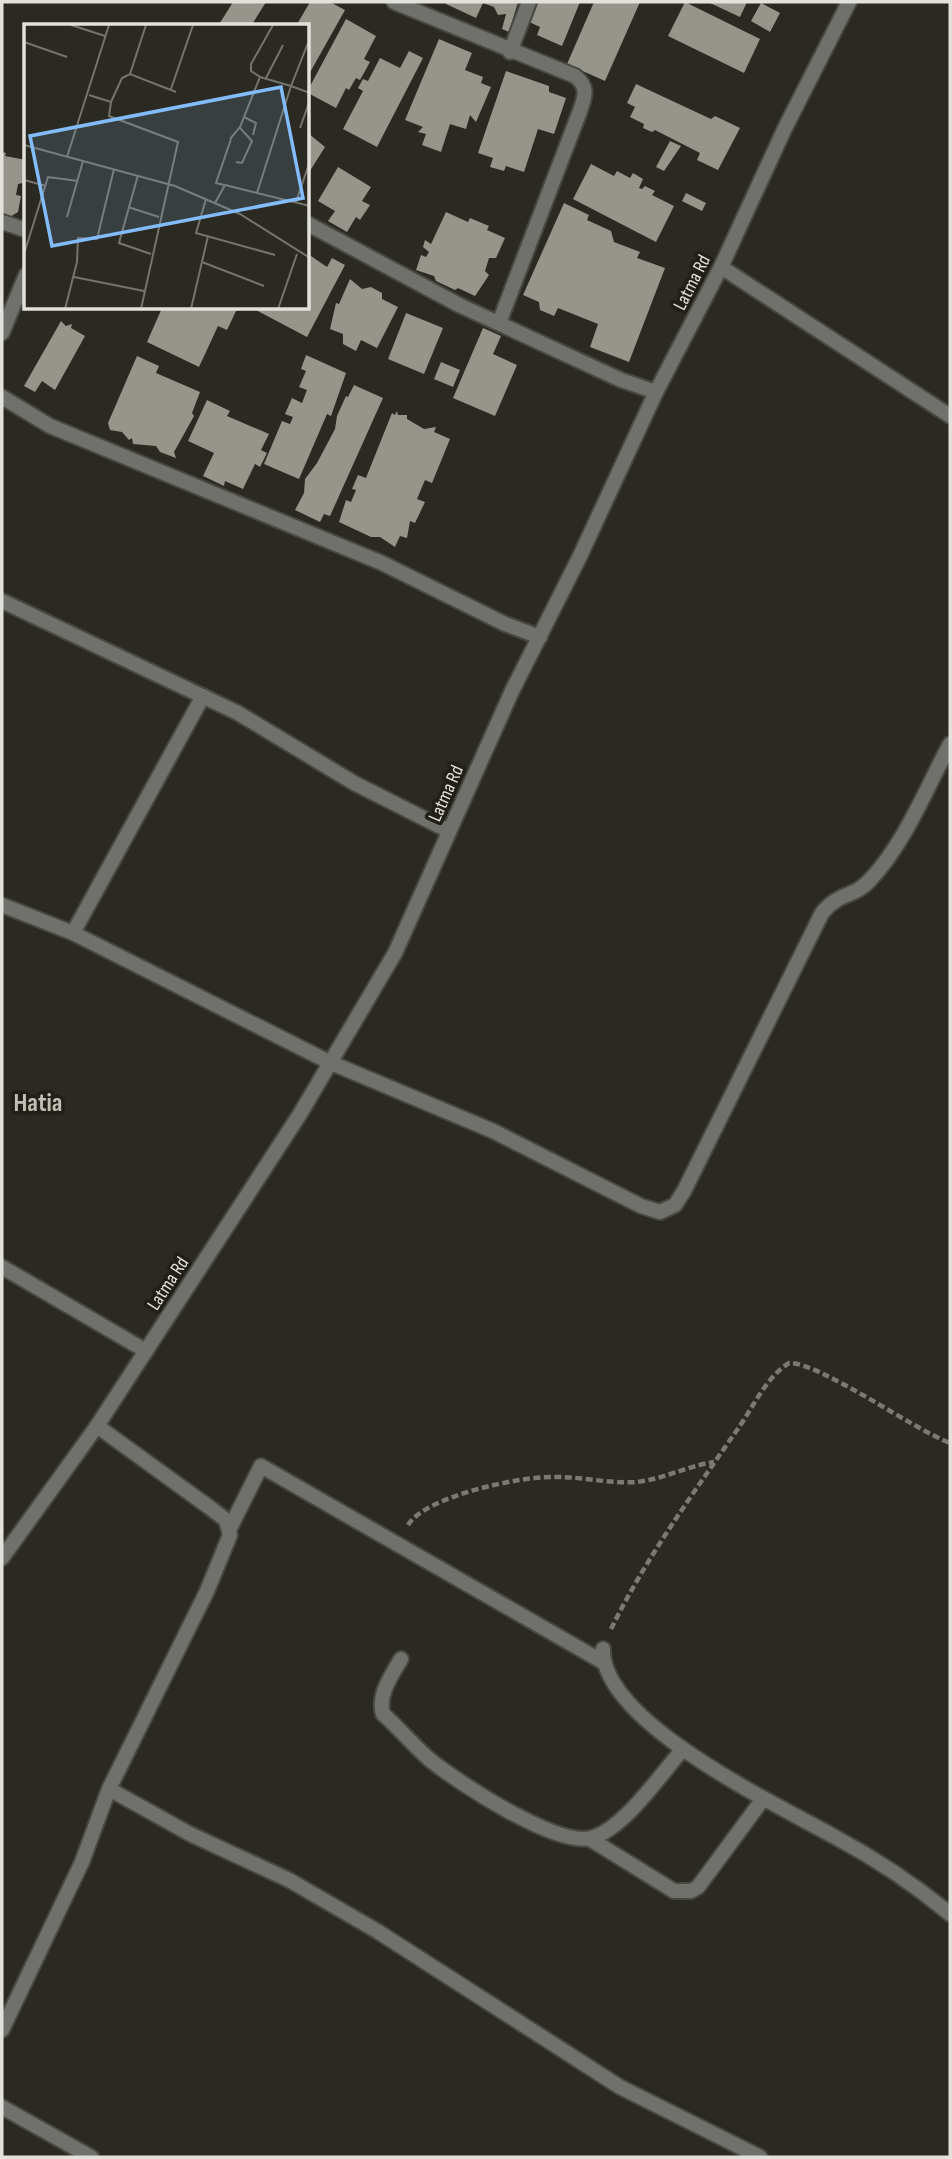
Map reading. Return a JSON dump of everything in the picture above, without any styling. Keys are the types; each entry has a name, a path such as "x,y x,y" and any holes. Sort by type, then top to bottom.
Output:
{"street":[{"path":"394,2 575,76 584,83 586,89 499,323"},
{"path":"510,51 529,2"},
{"name":"Latma Rd","path":"2,1558 97,1426 300,1114 395,953 449,831 656,392 721,267 785,128 849,2"},
{"path":"2,222 24,229"},
{"path":"310,225 499,323 621,380 656,392"},
{"path":"721,267 950,416"},
{"path":"2,333 24,280"},
{"path":"2,397 50,426 382,563 505,624 540,637"},
{"path":"2,601 246,718 354,783 449,831"},
{"path":"73,933 203,696"},
{"path":"2,905 73,933 329,1062 493,1131 653,1212 668,1211 684,1191 822,913 839,896 860,890 883,865 950,744"},
{"path":"2,1267 146,1351"},
{"path":"97,1426 209,1507 230,1528"},
{"path":"2,2030 82,1862 109,1789 221,1561 230,1528 261,1466 603,1656 608,1676 628,1703 683,1749 763,1799 836,1837 896,1874 950,1914"},
{"path":"401,1659 383,1694 380,1706 383,1714 429,1759 477,1793 529,1822 572,1838 590,1839 605,1832 625,1816 683,1749"},
{"path":"109,1789 190,1834 289,1880 377,1931 620,2087 760,2157"},
{"path":"590,1839 674,1891 691,1891 698,1887 763,1799"},
{"path":"2,2107 91,2157"}],"path":[{"path":"603,1656 610,1629 662,1539 763,1390 789,1363 797,1363 824,1375 901,1420 950,1443"},
{"path":"412,1533 408,1529 408,1523 419,1512 444,1500 500,1483 551,1477 634,1482 664,1478 714,1462"},
{"path":"598,1627 610,1629"}],"building":[{"path":"233,2 266,2 252,24 219,24"},
{"path":"310,2 330,2 345,10 310,72 310,24 297,24"},
{"path":"518,2 509,32 502,29 506,14 498,15 494,7 483,3 476,18 446,4"},
{"path":"536,2 580,2 562,46 537,35 540,27 527,21"},
{"path":"594,2 640,2 605,81 567,64"},
{"path":"685,2 760,39 744,73 668,36"},
{"path":"708,2 747,2 740,17"},
{"path":"761,3 780,13 770,32 751,21"},
{"path":"346,19 376,36 364,59 370,62 360,80 356,78 349,90 346,88 336,108 310,94 310,86"},
{"path":"439,39 472,53 465,70 483,77 481,83 491,87 476,122 470,115 466,129 450,124 441,152 422,145 426,134 418,132 423,127 405,120"},
{"path":"409,51 423,58 377,147 343,129 363,91 358,88 363,79 368,81 380,58 400,68"},
{"path":"506,71 549,86 549,92 566,98 554,134 538,129 524,172 506,166 504,171 490,167 493,158 478,153"},
{"path":"636,84 711,119 715,116 740,128 718,170 697,160 700,153 655,130 652,132 643,128 644,124 630,117 635,107 627,103"},
{"path":"310,135 325,147 310,171"},
{"path":"670,141 681,146 664,171 656,167"},
{"path":"2,152 6,153 5,156 24,160 24,175 23,183 18,184 16,195 21,196 18,212 10,217 2,215"},
{"path":"591,164 614,176 617,171 630,178 633,173 643,179 639,188 645,186 655,191 652,195 674,206 656,242 573,199"},
{"path":"338,167 371,187 362,201 370,205 360,220 356,217 347,232 328,221 335,211 318,201"},
{"path":"686,193 706,203 702,211 682,201"},
{"path":"564,203 589,215 587,220 611,231 614,242 640,252 637,258 665,268 629,362 590,347 598,324 558,308 554,316 540,310 539,302 523,295"},
{"path":"446,212 468,222 470,218 489,226 487,230 505,238 496,258 489,258 485,271 489,275 475,296 458,288 455,290 436,281 434,276 416,270 421,255 426,257 429,252 423,247 425,240 431,244"},
{"path":"310,255 327,267 332,258 345,265 307,337 256,310 310,310"},
{"path":"350,279 362,289 371,287 382,293 382,299 398,307 377,348 361,340 356,351 343,344 343,334 330,329 336,303 339,304"},
{"path":"161,310 237,310 227,330 218,326 199,367 147,342"},
{"path":"406,313 443,328 424,374 388,359"},
{"path":"61,321 66,326 72,324 71,328 85,336 55,390 42,381 35,392 24,386"},
{"path":"483,328 501,336 493,354 517,365 495,416 453,398"},
{"path":"306,355 346,373 331,416 327,414 299,479 264,464 282,421 290,424 293,417 285,414 292,398 302,403 307,390 299,387 306,371 301,369"},
{"path":"137,356 159,366 156,373 200,392 192,413 194,416 174,452 176,458 160,452 156,446 133,444 132,438 129,440 122,432 110,430 108,423"},
{"path":"441,362 460,370 453,387 434,379"},
{"path":"354,385 383,398 330,516 324,514 320,522 295,510 304,493 305,479 335,429 337,416"},
{"path":"207,400 230,411 227,416 269,434 261,450 267,453 260,467 255,464 243,489 225,481 224,486 203,476 214,453 188,441"},
{"path":"397,411 398,415 407,415 407,419 424,429 436,427 434,432 450,439 432,483 425,480 417,499 425,502 415,523 410,521 407,538 400,536 395,547 380,537 371,537 339,522 346,500 351,502 356,490 352,489 358,475 366,478 392,413 395,415"}],"district":[{"name":"Hatia","path":"38,1102"}]}
